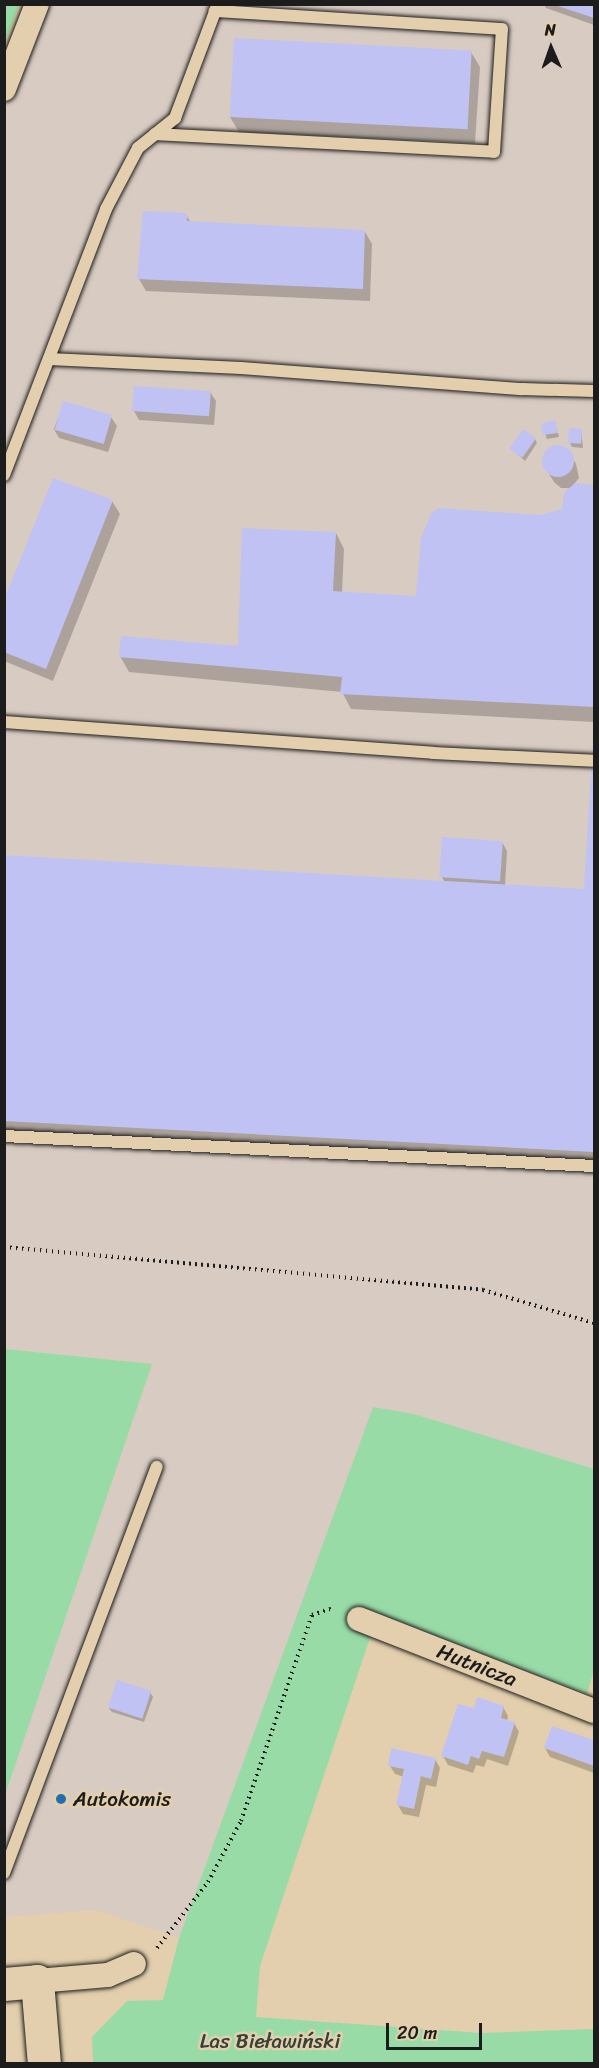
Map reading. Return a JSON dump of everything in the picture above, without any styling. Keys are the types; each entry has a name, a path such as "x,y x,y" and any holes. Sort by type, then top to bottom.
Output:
{"street":[{"path":"4,89 37,4"},
{"name":"Hutnicza","path":"359,1619 594,1712"},
{"path":"4,1984 108,1975 134,1964"},
{"path":"37,1981 44,2064"}],"lane":[{"path":"4,475 106,209 138,148 155,134 176,118 216,8 502,29 494,152 155,134"},
{"path":"49,358 594,391"},
{"path":"4,722 421,752 594,761"},
{"path":"4,1136 594,1166"},
{"path":"4,1874 157,1467"}],"path":[{"path":"4,1247 483,1290 594,1323"},
{"path":"134,1964 161,1945 188,1910 208,1882 241,1821 312,1615 329,1609 359,1619"}],"shaded area":[{"path":"47,5 594,5 594,1469 414,1414 373,1407 179,1938 96,1910 5,1917 5,1795 152,1364 5,1349 4,113"}],"green space":[{"path":"4,5 19,5 5,43"},
{"path":"4,1349 152,1364 5,1795"},
{"name":"Las Bieławiński","path":"373,1407 414,1414 594,1469 594,1670 587,1694 378,1614 260,1966 256,2017 481,2033 594,2029 594,2063 93,2063 92,2037 127,2001 163,2000 179,1938"}],"building":[{"path":"556,4 594,4 594,18 555,5"},
{"path":"234,38 472,50 468,129 230,117"},
{"path":"143,211 187,213 187,221 365,230 363,289 137,279"},
{"path":"134,386 211,391 209,416 132,411"},
{"path":"63,401 112,415 104,444 55,430"},
{"path":"555,420 558,433 543,435 541,424"},
{"path":"569,428 582,429 581,444 568,443"},
{"path":"523,429 536,438 522,458 509,449"},
{"path":"558,445 569,450 574,461 569,472 558,477 547,472 542,461 547,450"},
{"path":"53,478 113,500 46,669 4,652 4,600"},
{"path":"575,483 594,485 594,707 340,694 342,677 119,657 121,636 238,646 242,528 336,532 333,591 416,596 421,538 431,514 438,508 541,515 562,509 564,493"},
{"path":"593,738 594,1152 4,1121 4,855 584,889"},
{"path":"442,837 503,841 500,881 439,877"},
{"path":"117,1680 151,1691 142,1719 108,1708"},
{"path":"477,1697 504,1706 501,1718 515,1722 504,1757 482,1751 479,1759 471,1756 468,1765 441,1756 458,1704 474,1708"},
{"path":"552,1726 594,1740 594,1766 544,1748"},
{"path":"391,1748 436,1758 431,1779 421,1776 414,1809 396,1805 404,1769 388,1766"}],"place":[{"name":"Autokomis","path":"61,1799"}]}
